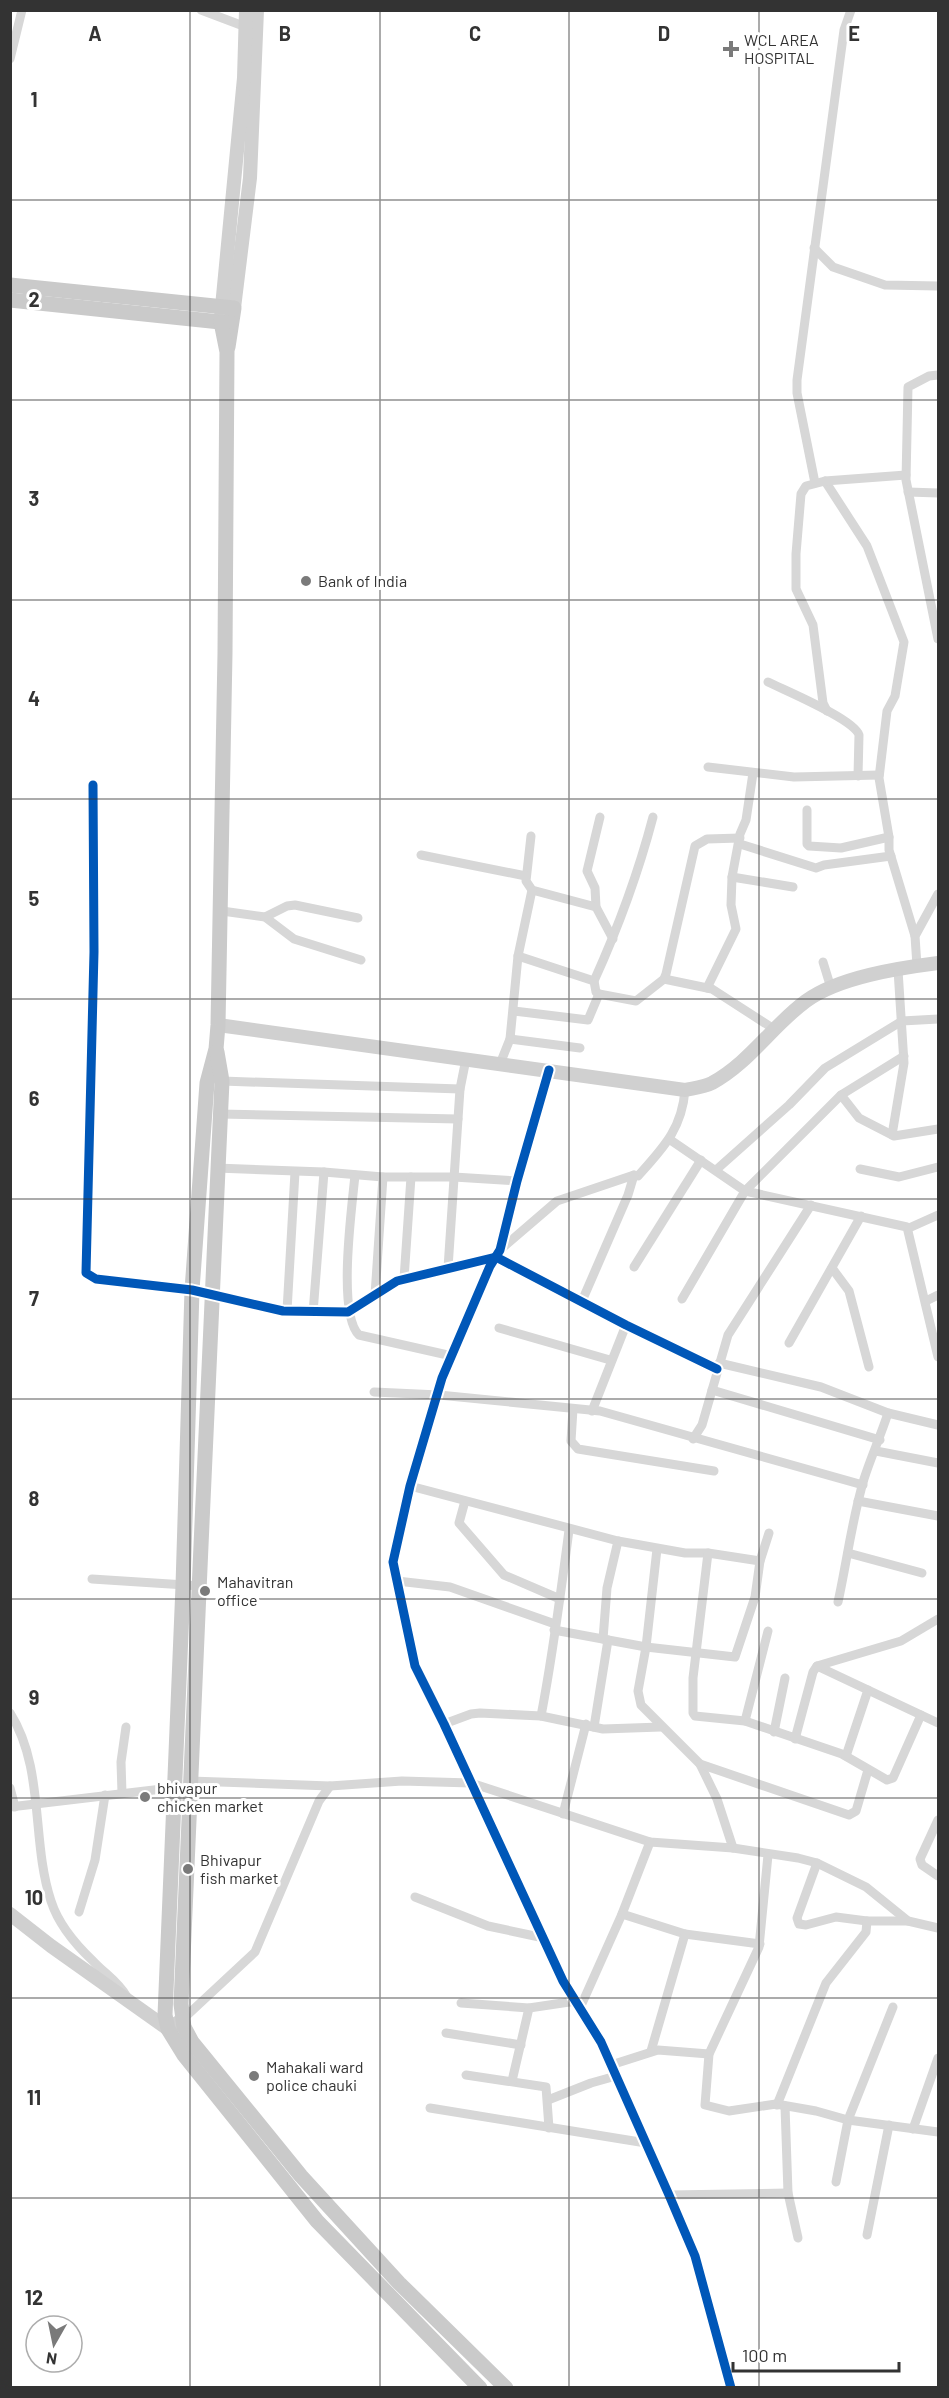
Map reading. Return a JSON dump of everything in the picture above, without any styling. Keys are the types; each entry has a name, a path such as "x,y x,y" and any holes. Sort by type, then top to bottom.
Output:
{"main road":[{"path":"246,10 244,78 228,315 222,911 218,1024 216,1049 207,1083 192,1290 183,1586 164,2003 168,2029 184,2055 316,2221 480,2388"},
{"path":"228,315 250,178 257,10"},
{"path":"10,285 228,315"},
{"path":"10,300 228,315"},
{"path":"218,1024 685,1090 710,1084 740,1064 774,1029 807,1000 856,979 939,963"},
{"path":"216,1049 222,1081 216,1168 182,2020 192,2042 301,2176 399,2283 506,2388"},
{"path":"10,1914 168,2029"},
{"path":"168,2029 182,2020"}],"street":[{"path":"10,59 22,10"},
{"path":"201,10 246,27"},
{"path":"852,10 844,30 796,388 820,482 867,546 904,642 895,696 887,711 879,779 891,856 915,936 917,966"},
{"path":"814,248 833,267 885,285 939,286"},
{"path":"939,375 929,376 908,387 906,475 939,639"},
{"path":"827,711 823,703 813,625 796,589 796,554 801,494 806,486 820,482 906,475"},
{"path":"908,492 939,493"},
{"path":"768,682 853,726 858,732 858,776"},
{"path":"708,767 795,777 858,776 879,779"},
{"path":"706,988 735,934 736,925 731,905 732,877 746,820 753,773"},
{"path":"93,785 94,952 85,1270 90,1277 192,1290 287,1311 348,1312 397,1281 498,1254 626,1325 718,1366 821,1387 888,1413 939,1425"},
{"path":"807,810 807,844 809,846 841,848 889,837"},
{"path":"600,817 587,871 594,885 596,907 613,939"},
{"path":"653,817 639,870 613,939 594,981 596,992 599,994 636,1001 664,979 696,846 701,842 713,838 740,839 816,868 891,856"},
{"path":"531,836 526,881 532,890 596,907"},
{"path":"421,855 526,876"},
{"path":"732,877 793,887"},
{"path":"500,1064 510,1039 518,956 532,890"},
{"path":"915,936 939,894"},
{"path":"265,917 287,906 296,905 358,918"},
{"path":"222,911 265,917 294,939 361,960"},
{"path":"518,956 594,981"},
{"path":"823,962 831,988"},
{"path":"892,1135 904,1066 898,970"},
{"path":"664,979 712,989 774,1029"},
{"path":"514,1011 588,1020 599,994"},
{"path":"716,1170 789,1105 825,1068 902,1021 939,1019"},
{"path":"510,1039 580,1048"},
{"path":"682,1299 745,1191 841,1095 904,1056"},
{"path":"448,1268 460,1089 466,1059"},
{"path":"498,1254 549,1070"},
{"path":"222,1081 460,1089"},
{"path":"685,1090 684,1112 669,1139 638,1176 634,1175 557,1201 498,1254 490,1266 442,1378 439,1395 410,1486 393,1562 415,1666 563,1981 601,2042 669,2195 695,2256 731,2388"},
{"path":"841,1095 857,1117 892,1135 902,1137 939,1129"},
{"path":"220,1114 458,1119"},
{"path":"669,1139 745,1191 909,1228 939,1215"},
{"path":"634,1267 701,1160"},
{"path":"860,1169 899,1176 939,1167"},
{"path":"216,1168 517,1181"},
{"path":"287,1311 295,1172"},
{"path":"313,1313 324,1172"},
{"path":"355,1175 348,1267 348,1312 356,1333 452,1356"},
{"path":"582,1301 628,1195 634,1175"},
{"path":"375,1295 383,1177"},
{"path":"404,1279 411,1177"},
{"path":"693,1439 702,1425 728,1335 811,1205"},
{"path":"789,1343 861,1216"},
{"path":"909,1228 935,1331 939,1357"},
{"path":"832,1268 849,1291 869,1367"},
{"path":"926,1301 939,1295"},
{"path":"592,1411 610,1360 626,1325"},
{"path":"499,1328 610,1360"},
{"path":"712,1390 880,1440"},
{"path":"374,1392 439,1395 592,1411 863,1485"},
{"path":"573,1409 571,1441 578,1449 714,1471"},
{"path":"838,1602 858,1501 888,1413"},
{"path":"876,1451 939,1463"},
{"path":"410,1486 569,1530 618,1541 685,1553 708,1553 760,1561"},
{"path":"465,1501 459,1523 501,1573 560,1599"},
{"path":"858,1501 939,1516"},
{"path":"541,1716 552,1659 554,1627 569,1530"},
{"path":"397,1581 450,1587 554,1627 605,1640 733,1657 736,1656 739,1640 755,1597 760,1561 769,1533"},
{"path":"563,1814 590,1726 605,1640 607,1588 618,1541"},
{"path":"657,1549 646,1647 638,1690 640,1705 700,1764 717,1799 733,1848"},
{"path":"708,1553 693,1680 694,1715 745,1722 846,1756 884,1780 892,1778 921,1715"},
{"path":"848,1553 922,1573"},
{"path":"92,1579 201,1586"},
{"path":"795,1739 813,1672 817,1666 901,1641 939,1619"},
{"path":"745,1722 768,1631"},
{"path":"817,1666 939,1723"},
{"path":"774,1732 785,1678"},
{"path":"846,1756 868,1690"},
{"path":"10,1713 17,1724 28,1755 43,1868 51,1903 64,1927 92,1961 120,1984 132,2004"},
{"path":"444,1724 480,1713 541,1716 606,1729 661,1727"},
{"path":"122,1793 121,1762 126,1727"},
{"path":"700,1764 849,1815 856,1811 868,1770"},
{"path":"10,1788 13,1807 190,1784 330,1786 402,1781 471,1784 651,1842 733,1848 817,1863 866,1887 908,1921"},
{"path":"182,2020 255,1952 319,1800 330,1786"},
{"path":"79,1912 95,1860 105,1795"},
{"path":"939,1820 920,1859 922,1865 939,1876"},
{"path":"578,2005 622,1914 651,1842"},
{"path":"768,1855 760,1944 709,2054 705,2106 729,2111 781,2106 816,2110 848,2120 939,2132"},
{"path":"817,1863 797,1918 799,1924 806,1925 836,1917 867,1921 908,1921 939,1928"},
{"path":"415,1898 488,1926 544,1938"},
{"path":"622,1914 685,1934 760,1944"},
{"path":"798,2238 788,2193 781,2106 824,1987 866,1932 867,1921"},
{"path":"651,2051 685,1934"},
{"path":"461,2003 529,2008 578,2005"},
{"path":"836,2182 848,2120 893,2007"},
{"path":"512,2081 529,2008"},
{"path":"446,2033 520,2045"},
{"path":"611,2064 651,2051 709,2054"},
{"path":"913,2129 939,2058"},
{"path":"466,2075 546,2087 549,2128"},
{"path":"548,2100 616,2076"},
{"path":"430,2108 646,2143"},
{"path":"867,2235 889,2125"},
{"path":"669,2195 788,2193"}],"cycle path":[{"path":"93,785 94,952 86,1273 96,1279 192,1290 283,1311 348,1312 397,1281 496,1257 626,1325 717,1369"},
{"path":"549,1070 500,1250 490,1266 442,1378 410,1486 393,1562 415,1666 563,1981 601,2042 669,2195 695,2256 731,2388"}],"place":[{"name":"WCL AREA HOSPITAL","path":"731,49"},
{"name":"Bank of India","path":"306,581"},
{"name":"Mahavitran office","path":"205,1591"},
{"name":"bhivapur chicken market","path":"145,1797"},
{"name":"Bhivapur fish market","path":"188,1869"},
{"name":"Mahakali ward police chauki","path":"254,2076"}]}
